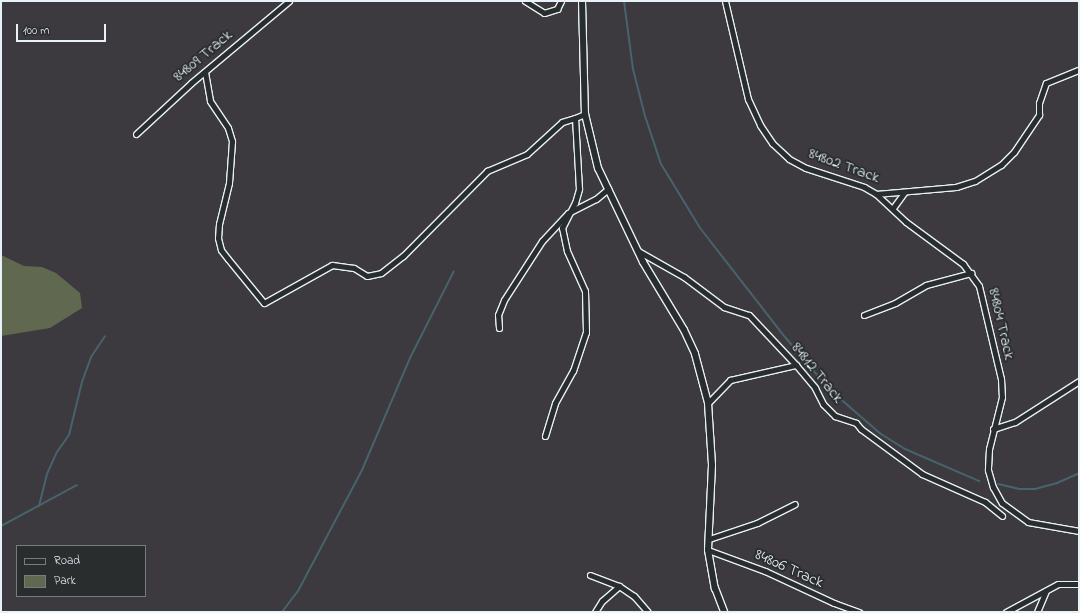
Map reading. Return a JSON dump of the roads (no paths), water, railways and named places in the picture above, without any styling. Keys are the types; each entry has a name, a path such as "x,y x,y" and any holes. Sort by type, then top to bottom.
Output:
{"street":[{"name":"84809 Track","path":"136,134 204,72 289,1"},
{"path":"525,1 544,13 556,9 561,1"},
{"path":"582,1 584,114 598,168 638,251 684,330 695,354 708,403 712,465 708,550 715,588 722,612"},
{"name":"84802 Track","path":"725,1 748,100 760,125 772,143 789,158 806,168 864,187 876,194 904,193 956,187 975,180 1001,165 1014,152 1039,115 1039,103 1046,83 1079,70"},
{"path":"204,72 210,100 228,128 232,141 229,183 219,224 218,238 228,259 264,303 332,265 354,268 367,276 380,273 402,256 488,171 527,154 562,122 584,114"},
{"path":"545,436 555,403 573,371 584,339 587,318 585,291 563,236 564,222 575,202 579,189 575,118"},
{"path":"499,328 497,320 500,308 515,280 542,241 568,213 596,199 608,189"},
{"path":"893,208 904,193"},
{"name":"84804 Track","path":"876,194 893,208 906,222 952,255 971,273 983,296 1001,379 1002,397 993,429 988,470 993,487 1002,503 1028,522 1079,531"},
{"name":"84812 Track","path":"638,251 684,277 724,307 749,316 796,364 815,388 823,404 835,416 856,423 861,429 922,474 985,502 1002,516"},
{"path":"864,315 895,303 926,285 971,273"},
{"path":"708,403 730,380 796,364"},
{"path":"993,429 1015,422 1079,380"},
{"path":"709,539 757,523 795,504"},
{"name":"84806 Track","path":"708,550 765,571 859,612"},
{"path":"590,575 619,586 634,596 648,612"},
{"path":"1006,612 1048,589 1062,584 1079,584"},
{"path":"595,612 602,600 619,586"},
{"path":"1037,612 1039,603 1048,589"}],"waterway":[{"path":"624,1 633,69 645,116 661,164 700,228 785,337 829,389 881,434 905,449 979,481"},
{"path":"282,612 298,591 362,470 410,358 454,271"},
{"path":"39,506 47,474 57,452 69,435 82,382 91,357 105,336"},
{"path":"998,484 1019,489 1035,489 1057,483 1079,473"},
{"path":"1,526 77,485"}]}
